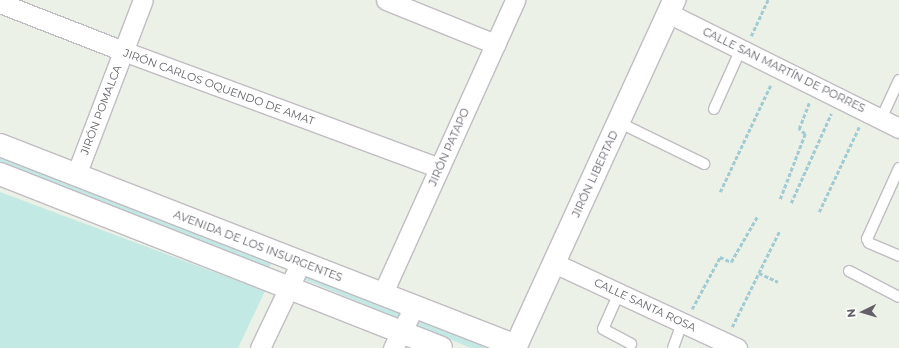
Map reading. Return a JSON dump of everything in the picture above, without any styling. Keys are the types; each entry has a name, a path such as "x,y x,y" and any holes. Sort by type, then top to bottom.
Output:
{"street":[{"name":"JIRÓN POMALCA","path":"76,175 143,0"},
{"path":"386,0 495,44"},
{"name":"JIRÓN PATAPO","path":"382,294 515,0"},
{"name":"JIRÓN CARLOS OQUENDO DE AMAT","path":"0,3 123,51 439,168"},
{"name":"CALLE SAN MARTÍN DE PORRES","path":"671,6 743,50 899,128"},
{"name":"JIRÓN LIBERTAD","path":"516,347 671,6"},
{"name":"AVENIDA DE LOS INSURGENTES","path":"0,145 516,347"},
{"path":"0,174 289,288 397,340 442,348"},
{"path":"260,348 301,262"},
{"name":"CALLE SANTA ROSA","path":"554,263 731,345"},
{"path":"397,340 414,307"}],"lane":[{"path":"714,109 743,50"},
{"path":"874,115 899,80"},
{"path":"618,122 704,164"},
{"path":"899,168 867,239 869,243 899,256"},
{"path":"848,271 899,297"},
{"path":"619,293 603,329 631,344"},
{"path":"673,348 683,323"}],"path":[{"path":"743,50 768,0"},
{"path":"720,192 778,68"},
{"path":"780,199 805,134 799,129 815,86"},
{"path":"790,203 838,98"},
{"path":"819,212 874,115"},
{"path":"683,323 720,257 731,262 756,217"},
{"path":"731,345 759,273 780,230"},
{"path":"759,273 778,282"}],"shaded area":[{"path":"0,151 274,257 269,268 0,168"},
{"path":"0,192 265,291 238,348 0,348"},
{"path":"304,270 493,348 471,348 298,277"}]}
